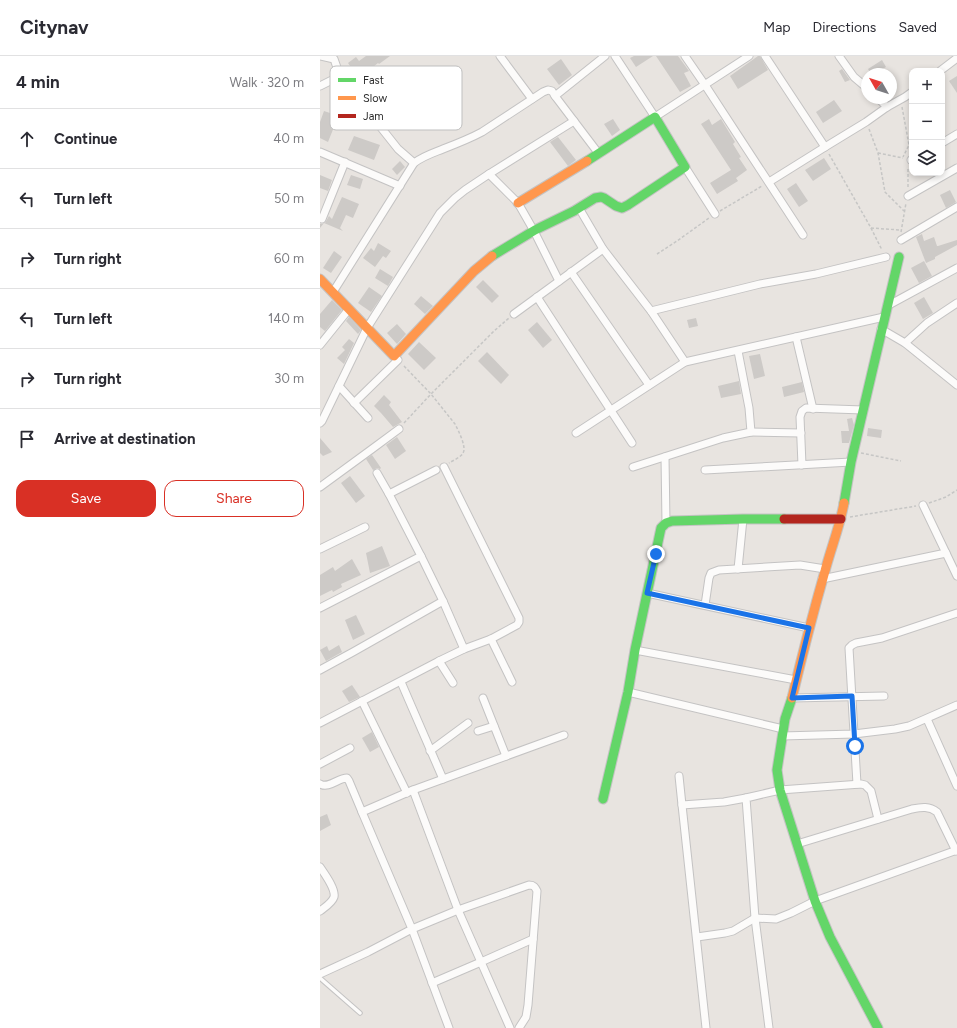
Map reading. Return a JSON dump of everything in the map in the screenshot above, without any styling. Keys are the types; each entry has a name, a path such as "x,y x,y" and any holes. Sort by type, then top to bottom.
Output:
{"street":[{"path":"320,56 335,57"},
{"path":"500,56 532,99"},
{"path":"555,96 605,56"},
{"path":"615,56 715,214"},
{"path":"684,56 706,85 803,235"},
{"path":"518,203 599,154 749,56"},
{"path":"765,56 825,147"},
{"path":"839,56 854,77 861,83"},
{"path":"944,68 957,58"},
{"path":"320,86 330,81"},
{"path":"332,292 414,163 426,155 471,138 482,132 543,92 548,90 552,91 599,154"},
{"path":"768,182 909,94"},
{"path":"884,104 887,107"},
{"path":"321,420 367,328 440,213 465,190 574,121"},
{"path":"383,130 398,149 414,163"},
{"path":"945,141 957,134"},
{"path":"320,152 400,186"},
{"path":"322,219 323,206 345,162"},
{"path":"320,279 394,356 485,261 534,231 579,208 595,197 600,196 617,207 622,208 685,167"},
{"path":"908,196 957,168"},
{"path":"489,174 518,203 559,281"},
{"path":"901,240 957,207"},
{"path":"579,208 603,249 651,311 686,362"},
{"path":"514,314 603,249"},
{"path":"651,311 760,284 816,274 886,257"},
{"path":"878,1028 830,938 815,901 780,790 777,770 785,719 792,698 822,579 840,519 851,462 899,257"},
{"path":"887,306 957,268"},
{"path":"571,272 649,385"},
{"path":"537,297 632,443"},
{"path":"905,343 927,323 957,303"},
{"path":"320,345 349,310"},
{"path":"576,433 686,362 884,317"},
{"path":"881,329 905,343 957,385"},
{"path":"796,338 813,408"},
{"path":"738,351 749,408 751,432"},
{"path":"354,403 398,360"},
{"path":"339,386 368,418"},
{"path":"802,465 800,417 802,411 806,408 863,410"},
{"path":"320,488 398,429"},
{"path":"633,467 723,438 751,432 801,433"},
{"path":"665,457 666,523"},
{"path":"705,470 851,462"},
{"path":"320,723 464,649 491,639 515,627 519,622 444,466"},
{"path":"389,494 436,470"},
{"path":"377,473 421,556 464,649"},
{"path":"923,505 957,576"},
{"path":"738,569 743,519"},
{"path":"604,799 628,692 635,650 661,528 666,523 672,521 840,519"},
{"path":"320,550 365,527"},
{"path":"822,579 946,553"},
{"path":"320,608 421,556"},
{"path":"705,605 708,578 711,574 719,570 800,566 825,569"},
{"path":"647,593 809,628"},
{"path":"320,670 443,601"},
{"path":"857,784 849,648 852,645 882,638 957,613"},
{"path":"491,639 512,682"},
{"path":"635,650 796,680"},
{"path":"439,662 453,683"},
{"path":"401,682 442,779"},
{"path":"628,692 782,733 854,734 894,729 909,726 957,705"},
{"path":"792,698 884,696"},
{"path":"483,698 506,756"},
{"path":"362,701 410,792 458,910 510,1028"},
{"path":"927,719 957,786"},
{"path":"430,751 468,723"},
{"path":"478,731 494,726"},
{"path":"362,812 442,779 564,735"},
{"path":"320,764 350,748"},
{"path":"680,776 706,1028"},
{"path":"320,784 323,786 328,785 341,778 347,778 349,781 412,930 449,1028"},
{"path":"682,805 724,802 780,790 857,784 865,785 870,791 878,820"},
{"path":"746,798 755,918 769,1028"},
{"path":"697,937 725,934 755,918 776,919 815,901 956,850 937,812 928,807 922,807 797,844"},
{"path":"320,867 334,890 334,896 329,904 320,911"},
{"path":"320,974 412,930 458,910 529,885 533,885 537,892 527,1011 526,1017 519,1028"},
{"path":"432,983 533,939"}],"lane":[{"path":"320,978 360,1013"}],"path":[{"path":"900,99 909,145 903,158"},
{"path":"866,122 878,153 885,192 904,212"},
{"path":"825,147 886,257"},
{"path":"878,153 909,159"},
{"path":"901,240 900,230 908,196 909,165"},
{"path":"871,228 900,230"},
{"path":"398,429 494,331 514,314"},
{"path":"398,360 431,394 455,424 465,448 464,453 444,466"},
{"path":"854,452 901,461"},
{"path":"840,519 923,505 946,497 957,490"}],"building":[{"path":"366,56 390,56 374,66 350,66 348,63 356,57 359,61"},
{"path":"634,56 653,56 636,67 630,58"},
{"path":"656,56 678,56 689,71 684,73 691,86 680,92"},
{"path":"760,56 768,70 738,89 730,76"},
{"path":"561,59 572,75 559,85 547,69"},
{"path":"882,60 886,67 884,68 870,68"},
{"path":"842,69 850,80 845,82 839,71"},
{"path":"957,76 957,93 949,81"},
{"path":"834,100 842,111 823,123 816,112"},
{"path":"324,111 330,113 330,130 333,130 328,142 320,138 320,122"},
{"path":"613,119 620,130 612,136 604,124"},
{"path":"709,119 712,125 721,119 735,142 733,144 741,157 739,158 747,170 736,178 738,181 717,194 710,183 731,170 701,124"},
{"path":"354,136 380,145 374,160 348,150"},
{"path":"558,137 576,160 568,166 550,142"},
{"path":"824,158 831,169 813,181 805,170"},
{"path":"400,161 405,167 397,175 392,169"},
{"path":"320,175 332,180 328,191 320,188"},
{"path":"351,175 363,179 360,189 347,185"},
{"path":"796,183 808,201 799,207 787,189"},
{"path":"950,190 956,202 946,208 940,195"},
{"path":"342,197 359,204 353,218 346,215 340,228 343,231 325,223 329,216 332,219"},
{"path":"922,234 924,241 934,237 937,246 957,240 957,245 926,263 916,237"},
{"path":"378,243 391,251 386,258 383,256 375,267 363,258 371,248 374,251"},
{"path":"334,251 342,257 331,273 323,268"},
{"path":"924,261 932,276 919,283 911,268"},
{"path":"380,269 393,277 388,286 375,278"},
{"path":"483,280 499,296 492,303 476,287"},
{"path":"369,287 382,296 371,312 358,303"},
{"path":"421,296 433,306 425,314 414,304"},
{"path":"924,297 933,313 923,319 914,303"},
{"path":"332,300 342,310 325,331 320,327 320,314"},
{"path":"349,317 361,330 358,334 346,321"},
{"path":"696,318 698,326 689,328 687,320"},
{"path":"537,322 552,340 543,348 528,330"},
{"path":"397,324 406,334 397,344 387,333"},
{"path":"349,339 354,343 344,364 337,358 345,350 342,347"},
{"path":"419,342 436,358 424,370 408,354"},
{"path":"487,352 509,375 501,384 478,361"},
{"path":"760,354 765,376 754,379 749,356"},
{"path":"739,381 741,394 721,398 718,386"},
{"path":"802,382 804,392 784,397 782,387"},
{"path":"384,395 391,402 389,405 402,422 393,427 374,406"},
{"path":"852,418 854,425 849,443 842,443 841,431 849,431 847,419"},
{"path":"868,428 882,430 881,438 867,436"},
{"path":"397,437 406,451 395,459 386,445"},
{"path":"320,438 332,452 323,456 320,453"},
{"path":"372,455 381,468 380,469 377,468 373,470 366,459"},
{"path":"350,476 365,496 356,503 341,483"},
{"path":"382,546 390,566 370,573 366,553"},
{"path":"352,559 361,575 341,584 342,587 333,592 332,590 320,596 320,575 333,567 335,571"},
{"path":"356,615 365,634 353,640 345,620"},
{"path":"339,645 342,652 326,661 320,650 327,646 329,651"},
{"path":"352,685 360,697 349,702 342,691"},
{"path":"372,732 379,747 370,752 362,738"},
{"path":"327,814 331,825 320,831 320,817"}],"traffic: fast":[{"path":"492,256 535,230 574,211 595,198 604,198 622,208 685,167 655,117 587,161"},
{"path":"844,503 851,462 899,257"},
{"path":"603,799 628,692 635,650 661,528 666,523 672,521 784,519"},
{"path":"792,698 785,719 777,770 780,790 815,901 830,937 878,1028"}],"traffic: slow":[{"path":"518,203 587,161"},
{"path":"320,279 394,356 474,271 492,256"},
{"path":"792,698 827,562 844,503"}],"traffic: jam":[{"path":"784,519 841,519"}],"route":[{"path":"656,554 647,593 809,628 792,698 852,696 855,746"}]}
